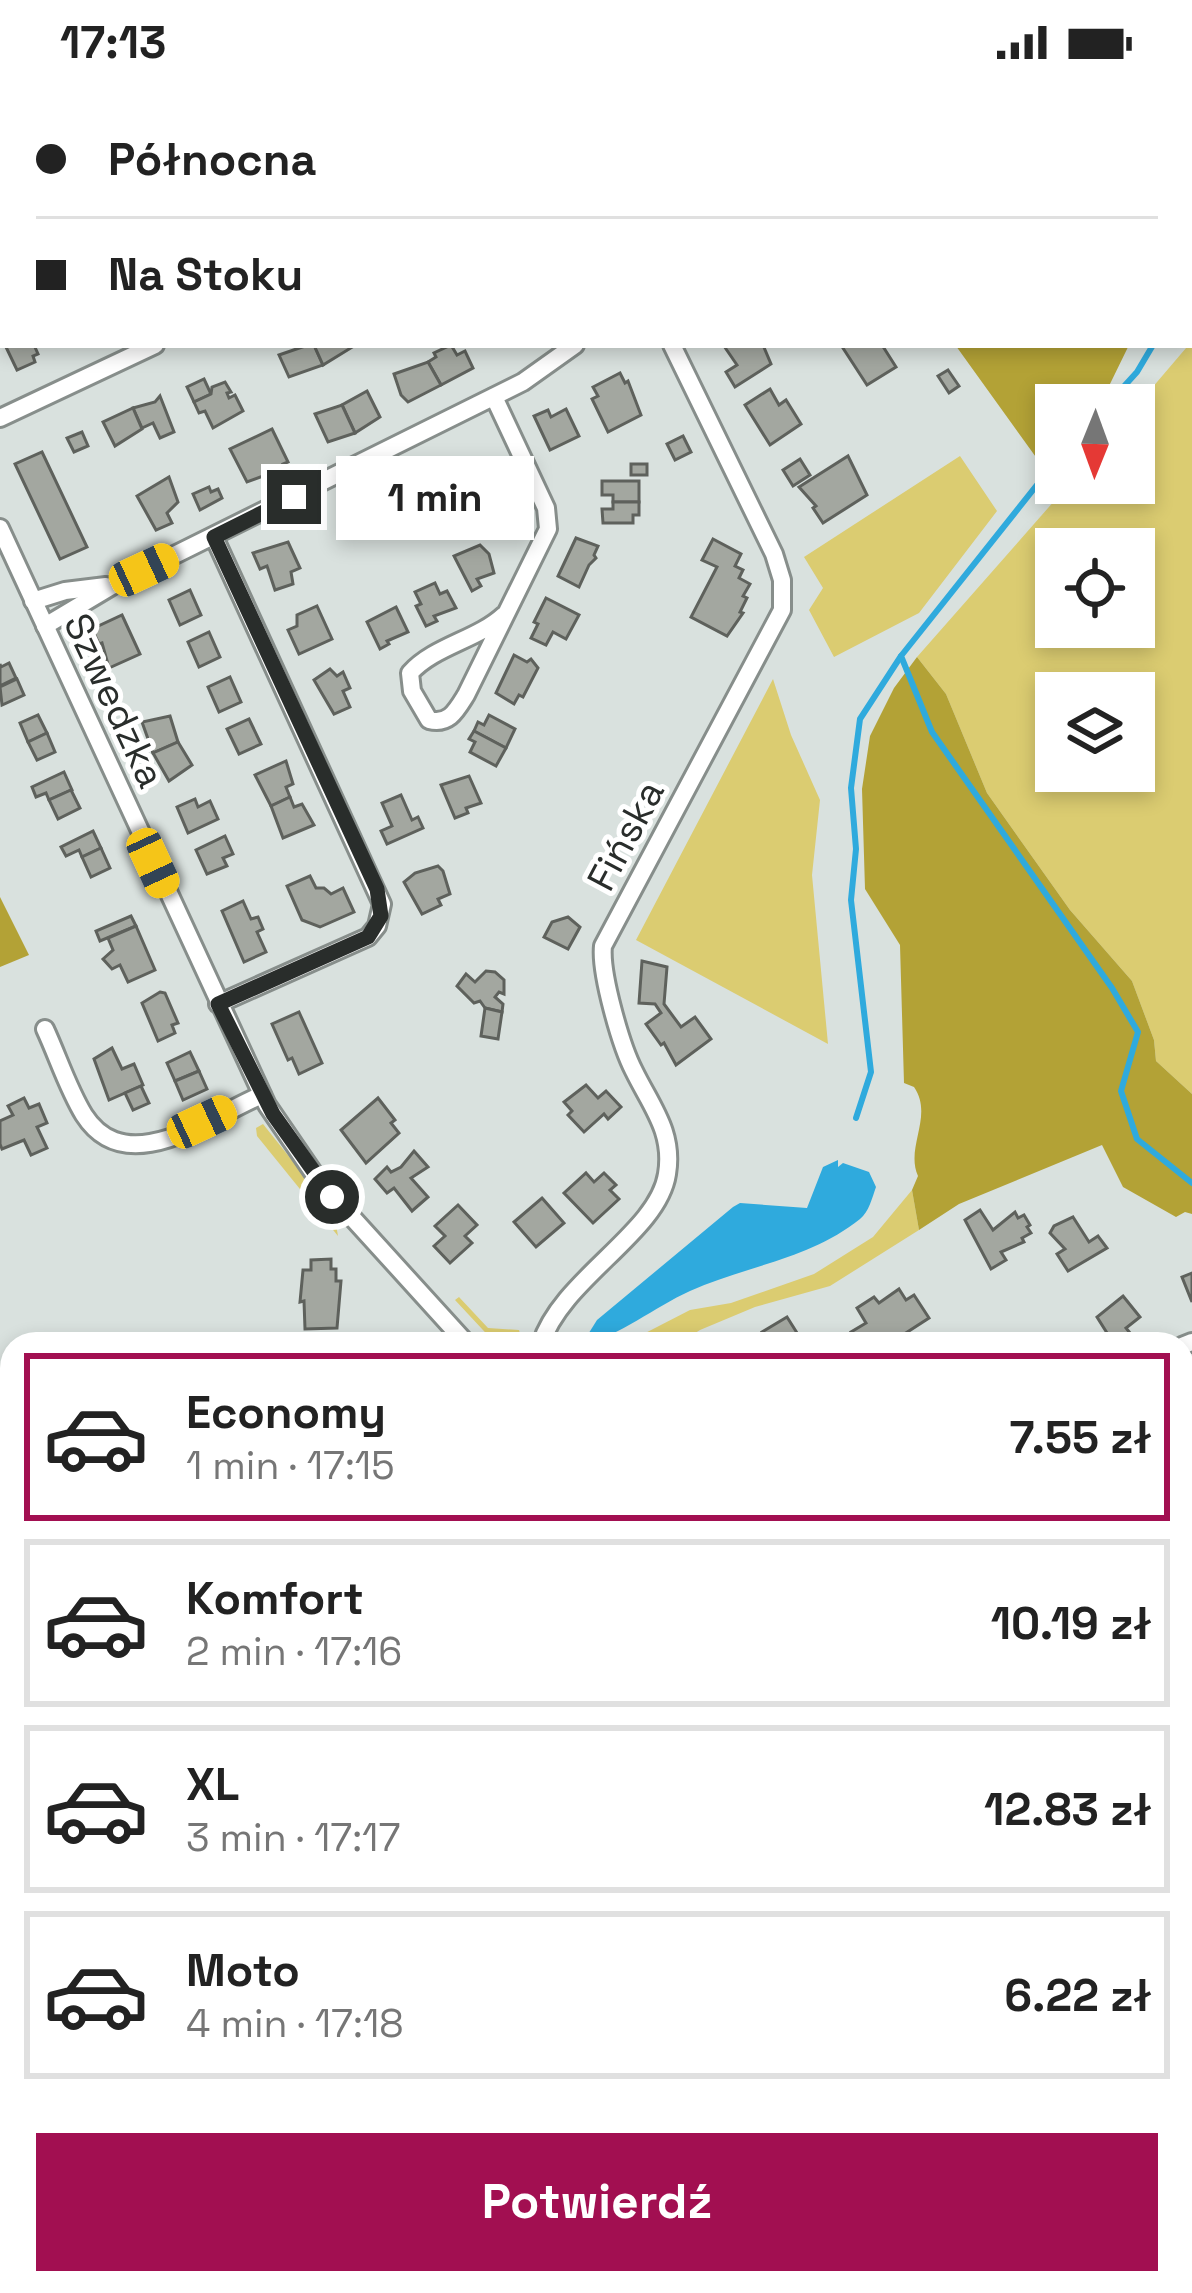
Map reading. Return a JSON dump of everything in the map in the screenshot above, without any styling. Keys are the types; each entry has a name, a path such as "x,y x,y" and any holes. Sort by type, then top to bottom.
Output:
{"street":[{"path":"0,418 149,348"},
{"path":"45,626 112,586 494,397 541,372 570,348"},
{"name":"Fińska","path":"546,1332 553,1316 648,1213 668,1174 666,1132 660,1113 632,1069 603,971 603,946 782,610 782,580 774,554 673,348"},
{"path":"494,397 549,520 541,548 457,709 439,722 429,719 412,691 410,673 424,660 479,636 504,615"},
{"name":"Szwedzka","path":"0,528 262,1095 319,1181 455,1332"},
{"path":"214,537 382,904 377,926 368,937 218,1004"},
{"path":"34,601 65,591 112,586"},
{"path":"45,1029 82,1112 118,1143 161,1142 262,1095"}],"shaded area":[{"path":"957,348 1128,348 1110,384 1035,384 1035,456"},
{"path":"1186,348 1192,348 1192,1094 1156,1061 1154,1040 1132,981 1070,910 987,793 946,694 917,657 1052,504 1155,504 1155,384"},
{"path":"960,456 997,511 919,613 834,657 809,610 823,588 804,557"},
{"path":"917,657 946,694 987,793 1070,910 1132,981 1154,1040 1156,1061 1192,1094 1192,1214 1176,1217 1123,1187 1102,1145 959,1204 919,1230 912,1190 918,1176 915,1154 921,1109 914,1087 904,1083 900,945 865,889 862,789 870,736 894,688"},
{"path":"773,679 820,800 812,875 828,1044 636,940"},
{"path":"0,897 29,955 0,967"},
{"path":"263,1124 334,1213 338,1236 257,1136 256,1128"},
{"path":"912,1190 919,1230 830,1286 755,1307 697,1332 647,1332 690,1310 731,1303 814,1274 873,1237"},
{"path":"459,1297 488,1328 520,1332 485,1332 455,1300"}],"water":[{"path":"838,1160 838,1167 843,1163 869,1172 876,1187 868,1209 841,1233 799,1253 690,1291 615,1332 590,1332 597,1320 740,1203 807,1208 823,1167"}],"building":[{"path":"6,348 35,348 35,362 17,370"},
{"path":"315,348 323,365 289,377 279,355"},
{"path":"315,348 351,348 323,365"},
{"path":"445,348 453,348 457,355 465,351 473,368 441,385 428,362 436,357 434,353"},
{"path":"725,348 764,348 771,364 735,387 726,372 737,365"},
{"path":"843,348 884,348 896,367 867,385"},
{"path":"428,362 441,385 408,402 394,374"},
{"path":"948,370 959,386 949,393 938,376"},
{"path":"620,373 641,415 608,432 592,399 598,396 593,387"},
{"path":"204,379 211,394 194,402 187,387"},
{"path":"225,382 229,398 235,395 243,411 213,428 194,402"},
{"path":"770,389 779,405 786,400 801,424 770,445 745,405"},
{"path":"367,391 380,417 355,433 342,405"},
{"path":"160,396 174,432 160,438 153,423 142,428 133,408"},
{"path":"342,405 355,433 328,442 315,414"},
{"path":"133,408 142,429 115,446 103,422"},
{"path":"566,409 579,436 550,450 534,416 548,410 551,417"},
{"path":"272,429 288,462 285,468 247,482 230,449"},
{"path":"82,432 88,446 74,452 67,438"},
{"path":"683,436 691,452 675,460 667,444"},
{"path":"42,452 87,547 60,559 15,464"},
{"path":"848,456 867,495 823,523 816,506 799,487"},
{"path":"800,459 810,475 793,486 783,470"},
{"path":"631,464 647,464 647,475 631,475"},
{"path":"424,476 431,491 394,510 391,503 382,507 375,491 391,483 399,488"},
{"path":"169,477 178,502 167,513 172,523 156,530 137,496"},
{"path":"602,481 639,481 639,502 613,502 613,495 602,495"},
{"path":"209,487 211,492 218,489 222,498 200,510 193,494"},
{"path":"613,502 639,502 639,515 633,515 633,523 603,523 602,509 613,509"},
{"path":"507,511 514,525 500,532 493,519"},
{"path":"576,538 598,546 579,587 558,576"},
{"path":"713,539 741,554 735,566 743,570 739,578 750,584 743,596 747,598 743,613 727,636 691,617 717,567 702,560"},
{"path":"288,542 300,568 291,572 293,584 275,590 267,566 260,569 253,553"},
{"path":"480,545 489,554 494,573 477,579 481,586 472,591 454,556"},
{"path":"435,583 440,594 447,591 456,608 434,616 437,621 426,626 415,592"},
{"path":"190,590 201,615 180,625 169,600"},
{"path":"546,598 579,615 566,639 553,632 546,645 531,638"},
{"path":"317,606 332,639 299,654 288,630 297,626 297,615"},
{"path":"396,607 408,632 380,649 367,622"},
{"path":"122,615 140,654 109,668 92,629"},
{"path":"209,632 220,657 199,667 188,642"},
{"path":"514,655 527,662 531,659 538,668 523,697 519,695 514,704 496,693"},
{"path":"9,663 16,678 0,686 0,664"},
{"path":"330,669 337,676 343,672 350,688 343,691 350,707 334,714 314,680"},
{"path":"230,677 241,702 219,712 208,687"},
{"path":"17,679 24,695 2,705 0,687"},
{"path":"38,715 47,733 28,742 20,723"},
{"path":"489,715 515,729 506,748 474,731"},
{"path":"170,716 178,742 153,753 142,722"},
{"path":"249,719 261,744 239,754 227,729"},
{"path":"474,731 506,748 496,766 470,752"},
{"path":"47,733 55,752 37,760 28,742"},
{"path":"178,742 192,765 169,781 153,753"},
{"path":"286,761 293,784 286,787 290,797 271,806 255,775"},
{"path":"64,772 72,790 49,800 46,793 36,797 32,787"},
{"path":"469,776 481,803 455,818 441,785"},
{"path":"71,790 80,808 58,819 49,800"},
{"path":"401,795 412,820 418,817 423,828 387,844 381,831 392,826 382,803"},
{"path":"290,797 294,807 302,804 314,825 283,838 271,806"},
{"path":"195,799 198,807 210,801 218,819 188,833 177,807"},
{"path":"93,831 101,848 82,857 79,850 66,856 61,847"},
{"path":"225,836 233,854 223,858 227,866 207,874 196,850"},
{"path":"101,848 110,868 91,877 82,857"},
{"path":"438,866 450,894 438,899 441,905 422,914 404,882"},
{"path":"310,876 316,888 331,894 343,888 354,912 320,927 302,920 287,886"},
{"path":"243,901 251,919 258,917 263,929 257,932 266,952 244,962 222,911"},
{"path":"131,916 136,926 100,941 96,931"},
{"path":"568,917 580,927 568,949 544,937 552,922"},
{"path":"136,926 155,970 128,982 120,965 112,969 103,959 113,950 108,938"},
{"path":"642,961 667,967 664,1004 681,1027 695,1017 711,1039 676,1065 646,1024 661,1013 655,1004 639,1003"},
{"path":"486,971 504,980 504,994 495,997 503,1004 502,1012 485,1008 480,1001 474,1003 457,986 466,974 475,982"},
{"path":"165,993 178,1023 172,1025 175,1033 158,1041 142,1003"},
{"path":"485,1008 502,1012 498,1039 481,1036"},
{"path":"299,1012 322,1063 299,1074 272,1024"},
{"path":"112,1048 122,1069 134,1064 143,1085 109,1100 94,1059"},
{"path":"190,1052 199,1071 175,1081 167,1063"},
{"path":"199,1071 207,1089 183,1100 175,1081"},
{"path":"586,1085 598,1098 606,1091 621,1107 608,1119 604,1114 584,1132 568,1115 572,1111 564,1102"},
{"path":"141,1086 149,1103 133,1110 125,1093"},
{"path":"24,1098 29,1108 39,1104 47,1123 37,1127 47,1148 31,1155 24,1140 2,1149 0,1144 0,1121 13,1115 8,1106"},
{"path":"378,1098 399,1133 366,1163 341,1130"},
{"path":"414,1151 428,1167 411,1178 428,1197 412,1211 394,1188 387,1193 375,1179 387,1167 391,1172 401,1167"},
{"path":"586,1173 594,1182 604,1173 616,1185 610,1190 619,1199 593,1223 564,1193"},
{"path":"542,1198 564,1223 536,1247 514,1222"},
{"path":"458,1205 477,1225 465,1236 472,1243 450,1263 434,1246 445,1236 435,1226"},
{"path":"980,1210 993,1230 1015,1212 1018,1218 1024,1215 1030,1225 1031,1233 1022,1238 1024,1242 1001,1252 1006,1260 991,1269 965,1220"},
{"path":"1073,1217 1089,1242 1098,1236 1107,1248 1068,1271 1057,1254 1065,1249 1050,1233"},
{"path":"331,1259 336,1281 341,1281 337,1328 305,1329 304,1301 300,1302 303,1270 311,1270 311,1260"},
{"path":"1192,1273 1192,1302 1182,1277"},
{"path":"899,1289 906,1300 914,1295 929,1318 907,1332 851,1332 866,1323 857,1308 874,1297 879,1303"},
{"path":"1123,1296 1140,1317 1126,1328 1129,1332 1106,1332 1097,1317"},
{"path":"787,1317 796,1332 762,1332"}],"waterway":[{"path":"1126,384 1151,348"},
{"path":"1035,487 901,656 932,732 1138,1032 1121,1091 1137,1139 1192,1183"},
{"path":"856,1118 871,1072 851,900 856,849 851,788 860,719 901,656"}],"route":[{"path":"294,497 214,537 377,889 381,916 368,937 218,1004 273,1114 332,1197"}]}
